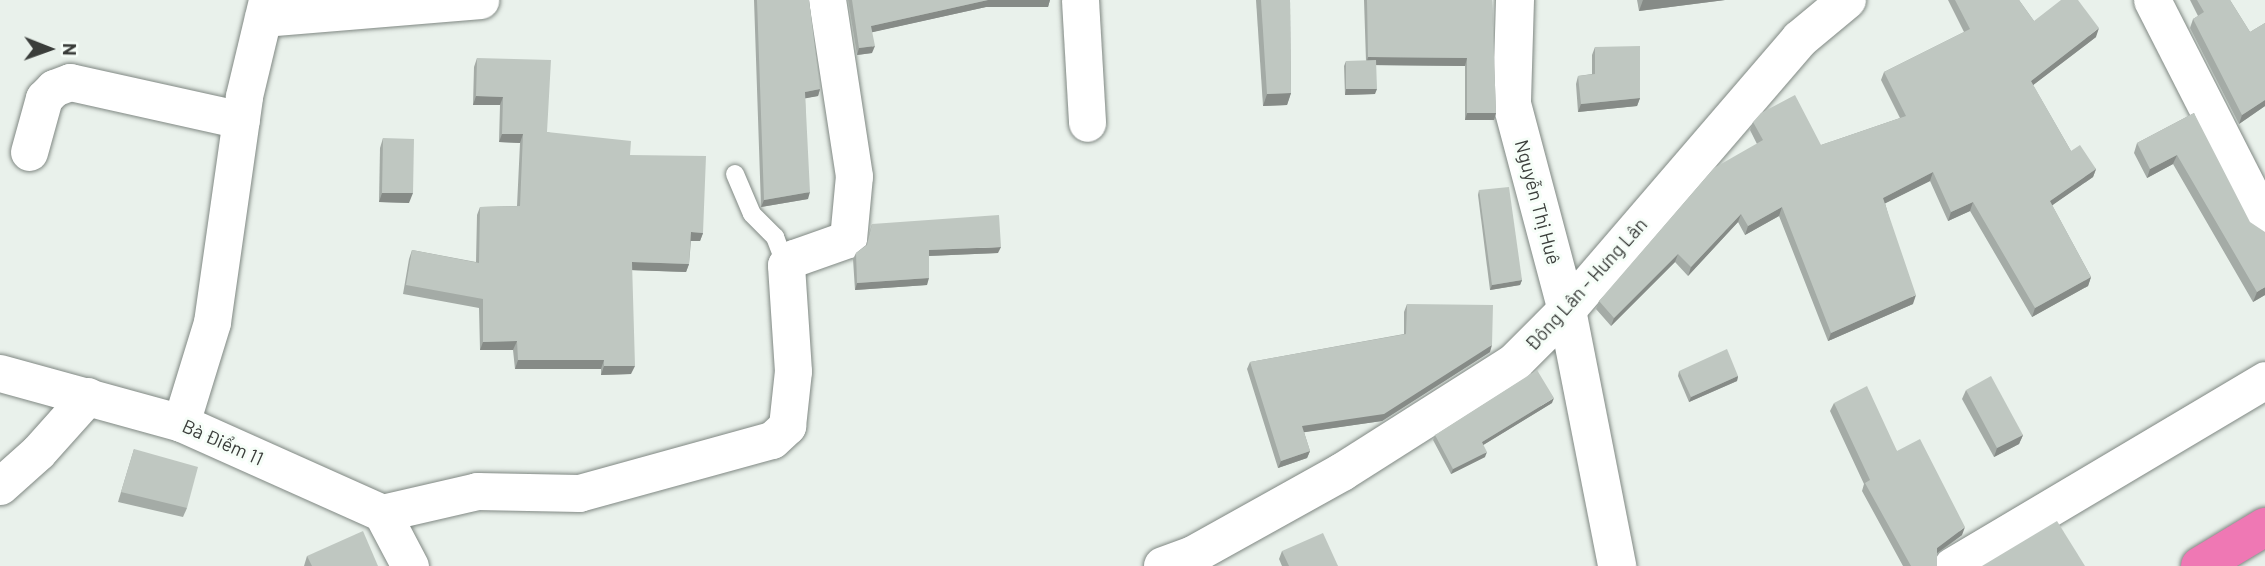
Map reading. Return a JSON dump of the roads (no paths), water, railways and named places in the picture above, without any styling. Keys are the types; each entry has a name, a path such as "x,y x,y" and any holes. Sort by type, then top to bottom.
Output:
{"highway":[{"path":"2200,566 2265,527"}],"street":[{"path":"181,423 212,321 241,120 265,9 480,0"},
{"path":"410,566 382,513 477,491 579,493 772,440 787,426 792,398 786,265 794,258 848,239 854,176 827,0"},
{"path":"1080,0 1087,122"},
{"name":"Nguyễn Thị Huê","path":"1515,0 1512,104 1567,310 1618,566"},
{"name":"Đông Lân - Hưng Lân","path":"1163,566 1193,555 1342,472 1515,362 1567,310 1800,39 1847,0"},
{"path":"2152,0 2265,222"},
{"path":"29,152 44,98 54,88 70,82 241,120"},
{"name":"Bà Điểm 11","path":"0,373 181,423 382,513"},
{"path":"1952,566 2265,380"},
{"path":"0,486 38,452 88,396"}],"lane":[{"path":"735,174 752,214 775,237 786,265"}]}
